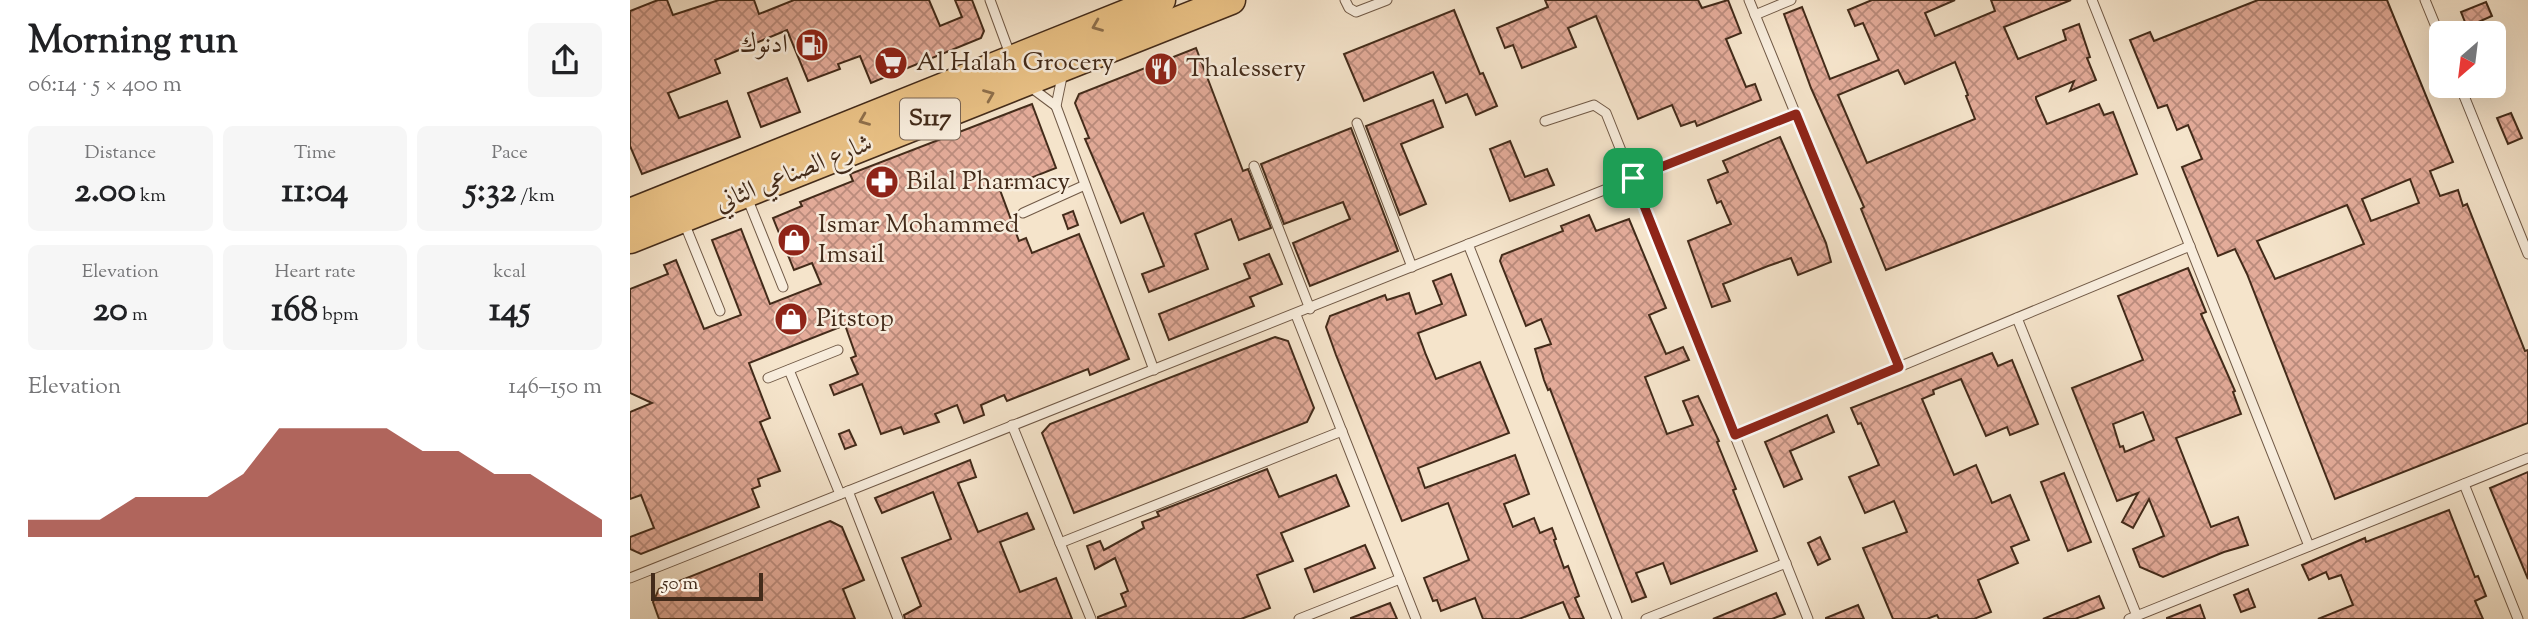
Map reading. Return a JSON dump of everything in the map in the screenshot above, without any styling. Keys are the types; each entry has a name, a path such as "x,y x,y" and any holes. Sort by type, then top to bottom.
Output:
{"main road":[{"name":"شارع الصناعي الثاني","path":"630,239 745,194 1017,71 1161,0"},
{"name":"شارع الصناعي الثاني","path":"634,208 1017,71 1066,66 1231,0"}],"lane":[{"path":"990,0 1017,71 1056,106"},
{"path":"1345,0 1349,8 1356,12 1387,0"},
{"path":"1749,0 1899,367"},
{"path":"1755,15 1791,0"},
{"path":"2092,0 2309,547"},
{"path":"2425,0 2434,21"},
{"path":"1066,66 1057,92 1056,106 1154,370"},
{"path":"2465,98 2528,254"},
{"path":"1545,121 1589,106 1599,106 1606,113 1808,619"},
{"path":"630,578 1796,114"},
{"path":"1357,123 1412,267"},
{"path":"1254,166 1310,309"},
{"path":"1023,213 1085,185"},
{"path":"745,194 783,287"},
{"path":"682,218 720,312"},
{"path":"1468,244 1617,619"},
{"path":"1735,435 2190,246"},
{"path":"1296,315 1416,619"},
{"path":"2017,318 2133,617 2528,458"},
{"path":"768,378 838,350"},
{"path":"789,370 898,619"},
{"path":"1012,425 1091,619"},
{"path":"1060,543 1342,431"},
{"path":"2464,484 2518,619"},
{"path":"1646,619 1786,563"},
{"path":"1299,619 1400,579"}],"building":[{"path":"658,0 667,0 673,15 719,0 754,0 759,14 794,0 929,0 940,26 962,17 955,0 972,0 984,31 981,38 871,83 860,56 838,64 840,69 808,81 787,30 715,60 720,73 668,93 679,118 727,101 740,137 642,174 630,146 630,11"},
{"path":"1545,0 1698,0 1702,8 1728,0 1741,33 1726,39 1746,87 1755,84 1761,100 1697,126 1695,121 1681,126 1672,105 1638,119 1596,16 1568,28 1576,47 1522,68 1513,45 1505,48 1497,28 1548,7"},
{"path":"1872,0 1955,0 1925,13 1935,36 1995,11 1991,0 2071,0 2004,27 2018,59 2066,40 2063,30 2079,24 2090,57 2087,58 2096,80 2070,91 2074,81 2036,99 2047,124 2099,104 2104,115 2113,112 2137,174 1886,270 1861,209 1864,207 1811,88 1784,14 1802,7 1830,79 1879,60 1863,23 1855,26 1848,10","holes":["1955,62 1968,95 1966,96 1975,119 1867,163 1838,95 1898,70 1905,84"]},
{"path":"2258,0 2387,0 2453,162 2430,171 2440,196 2458,190 2463,206 2467,204 2525,351 2528,350 2528,423 2335,499 2247,274 2235,249 2218,256 2182,167 2202,159 2188,125 2177,130 2167,105 2158,108 2130,40 2150,32 2154,41","holes":["2410,179 2419,203 2371,221 2362,199","2347,205 2364,244 2275,279 2257,241"]},
{"path":"2486,2 2492,16 2481,21 2465,21 2461,12"},
{"path":"1454,10 1480,74 1483,73 1497,106 1476,115 1467,94 1446,103 1433,72 1364,101 1344,54"},
{"path":"1196,48 1243,171 1248,169 1271,228 1239,240 1231,219 1195,234 1208,269 1149,292 1142,274 1164,266 1143,213 1121,223 1085,139 1089,138 1075,103 1079,94"},
{"path":"787,78 800,112 761,127 748,93"},
{"path":"1433,100 1443,127 1401,144 1426,204 1400,215 1366,126"},
{"path":"1032,104 1056,168 1000,190 1019,241 1026,238 1032,253 1079,234 1129,359 1090,375 1088,369 1007,401 1004,395 981,405 984,415 964,423 957,405 935,414 939,422 904,434 901,427 881,434 862,384 834,395 830,385 858,374 851,358 856,356 845,325 749,363 770,418 760,422 780,471 758,479 760,486 752,489 759,507 641,554 630,549 630,537 654,528 641,495 630,499 630,412 652,403 630,393 630,289 668,274 664,265 676,260 704,329 741,315 712,240 741,229 770,304 821,284 812,263 794,270 773,218 802,206 800,202 853,181 850,174"},
{"path":"2511,113 2522,138 2508,144 2497,118"},
{"path":"1351,128 1398,251 1310,286 1293,243 1350,219 1343,202 1284,224 1261,164"},
{"path":"1780,137 1826,243 1831,262 1798,275 1791,258 1768,266 1723,284 1730,301 1712,307 1688,241 1731,224 1721,201 1717,203 1708,180 1728,172 1723,161"},
{"path":"1510,141 1525,177 1547,169 1554,185 1510,201 1490,149"},
{"path":"1073,211 1078,225 1068,229 1063,215"},
{"path":"1589,215 1596,231 1629,219 1666,308 1649,315 1666,354 1683,347 1689,360 1645,377 1667,434 1693,425 1683,401 1698,396 1719,441 1717,442 1736,489 1733,490 1757,551 1671,584 1663,563 1636,573 1646,597 1632,602 1550,389 1548,390 1544,380 1535,349 1551,344 1541,319 1526,326 1500,261 1502,255 1563,231 1561,226"},
{"path":"1269,254 1282,284 1250,297 1254,306 1169,340 1159,314 1250,278 1244,264"},
{"path":"2188,268 2206,312 2201,314 2235,391 2233,392 2241,414 2176,438 2211,527 2238,517 2248,545 2163,577 2140,567 2133,549 2164,536 2149,499 2133,528 2122,522 2138,493 2117,501 2072,388 2143,360 2118,296","holes":["2143,412 2154,440 2125,452 2123,446 2120,447 2113,424"]},
{"path":"1451,274 1466,315 1418,333 1426,355 1436,379 1480,362 1509,433 1418,468 1425,488 1515,455 1529,494 1504,504 1513,527 1534,518 1540,533 1552,528 1564,568 1568,566 1579,596 1575,598 1584,619 1570,619 1563,602 1519,619 1483,619 1475,598 1441,611 1437,600 1433,601 1424,578 1469,560 1448,503 1402,521 1336,355 1326,327 1330,316 1385,295 1387,300 1409,293 1416,314 1442,304 1433,281"},
{"path":"1275,337 1288,341 1314,408 1307,422 1074,513 1042,433 1050,424"},
{"path":"1992,353 1998,366 2012,360 2038,424 2010,435 2007,427 1986,436 1961,379 1933,390 1934,394 1922,399 1954,475 1976,465 1992,503 2010,495 2029,540 2011,547 2018,563 1978,580 1991,612 1974,619 1939,619 1937,615 1927,619 1893,619 1863,548 1907,532 1894,501 1865,513 1849,477 1879,465 1861,423 1858,424 1851,408"},
{"path":"1827,415 1834,432 1790,451 1802,479 1784,487 1765,442"},
{"path":"849,430 856,445 845,449 839,434"},
{"path":"970,460 976,477 958,483 978,532 1027,513 1034,529 1000,542 1020,592 1056,578 1072,619 905,619 904,615 921,606 902,558 951,539 933,492 882,513 875,498"},
{"path":"1267,469 1279,497 1336,475 1349,506 1281,533 1293,561 1257,575 1270,608 1241,619 1098,619 1126,606 1121,594 1128,591 1115,558 1095,569 1087,546 1100,541 1104,550 1144,528 1142,522 1159,516 1157,512"},
{"path":"2528,472 2528,579 2490,488"},
{"path":"2064,473 2091,542 2068,551 2041,482"},
{"path":"2449,510 2475,577 2478,576 2486,596 2475,601 2483,619 2318,619 2353,605 2341,575 2329,579 2326,572 2309,580 2302,565 2365,538 2366,542"},
{"path":"830,521 842,527 864,580 843,589 855,619 659,619 653,602 659,589"},
{"path":"1820,537 1830,559 1818,565 1808,543"},
{"path":"1365,545 1375,568 1314,592 1305,569"},
{"path":"2248,589 2255,607 2241,612 2234,595"},
{"path":"1776,593 1785,614 1772,619 1713,619"},
{"path":"2099,596 2104,608 2075,619 2043,619"},
{"path":"1390,603 1397,619 1351,619 1351,618"},
{"path":"1858,605 1864,619 1826,619 1826,618"},
{"path":"2200,605 2205,619 2167,619 2167,618"}],"place":[{"name":"ادنوك","path":"812,45"},
{"name":"Al Halah Grocery","path":"891,63"},
{"name":"Thalessery","path":"1161,69"},
{"name":"Bilal Pharmacy","path":"882,182"},
{"name":"Ismar Mohammed Imsail","path":"794,240"},
{"name":"Pitstop","path":"791,319"}],"route":[{"path":"1796,114 1899,367 1735,435 1633,178 1796,114"}]}
